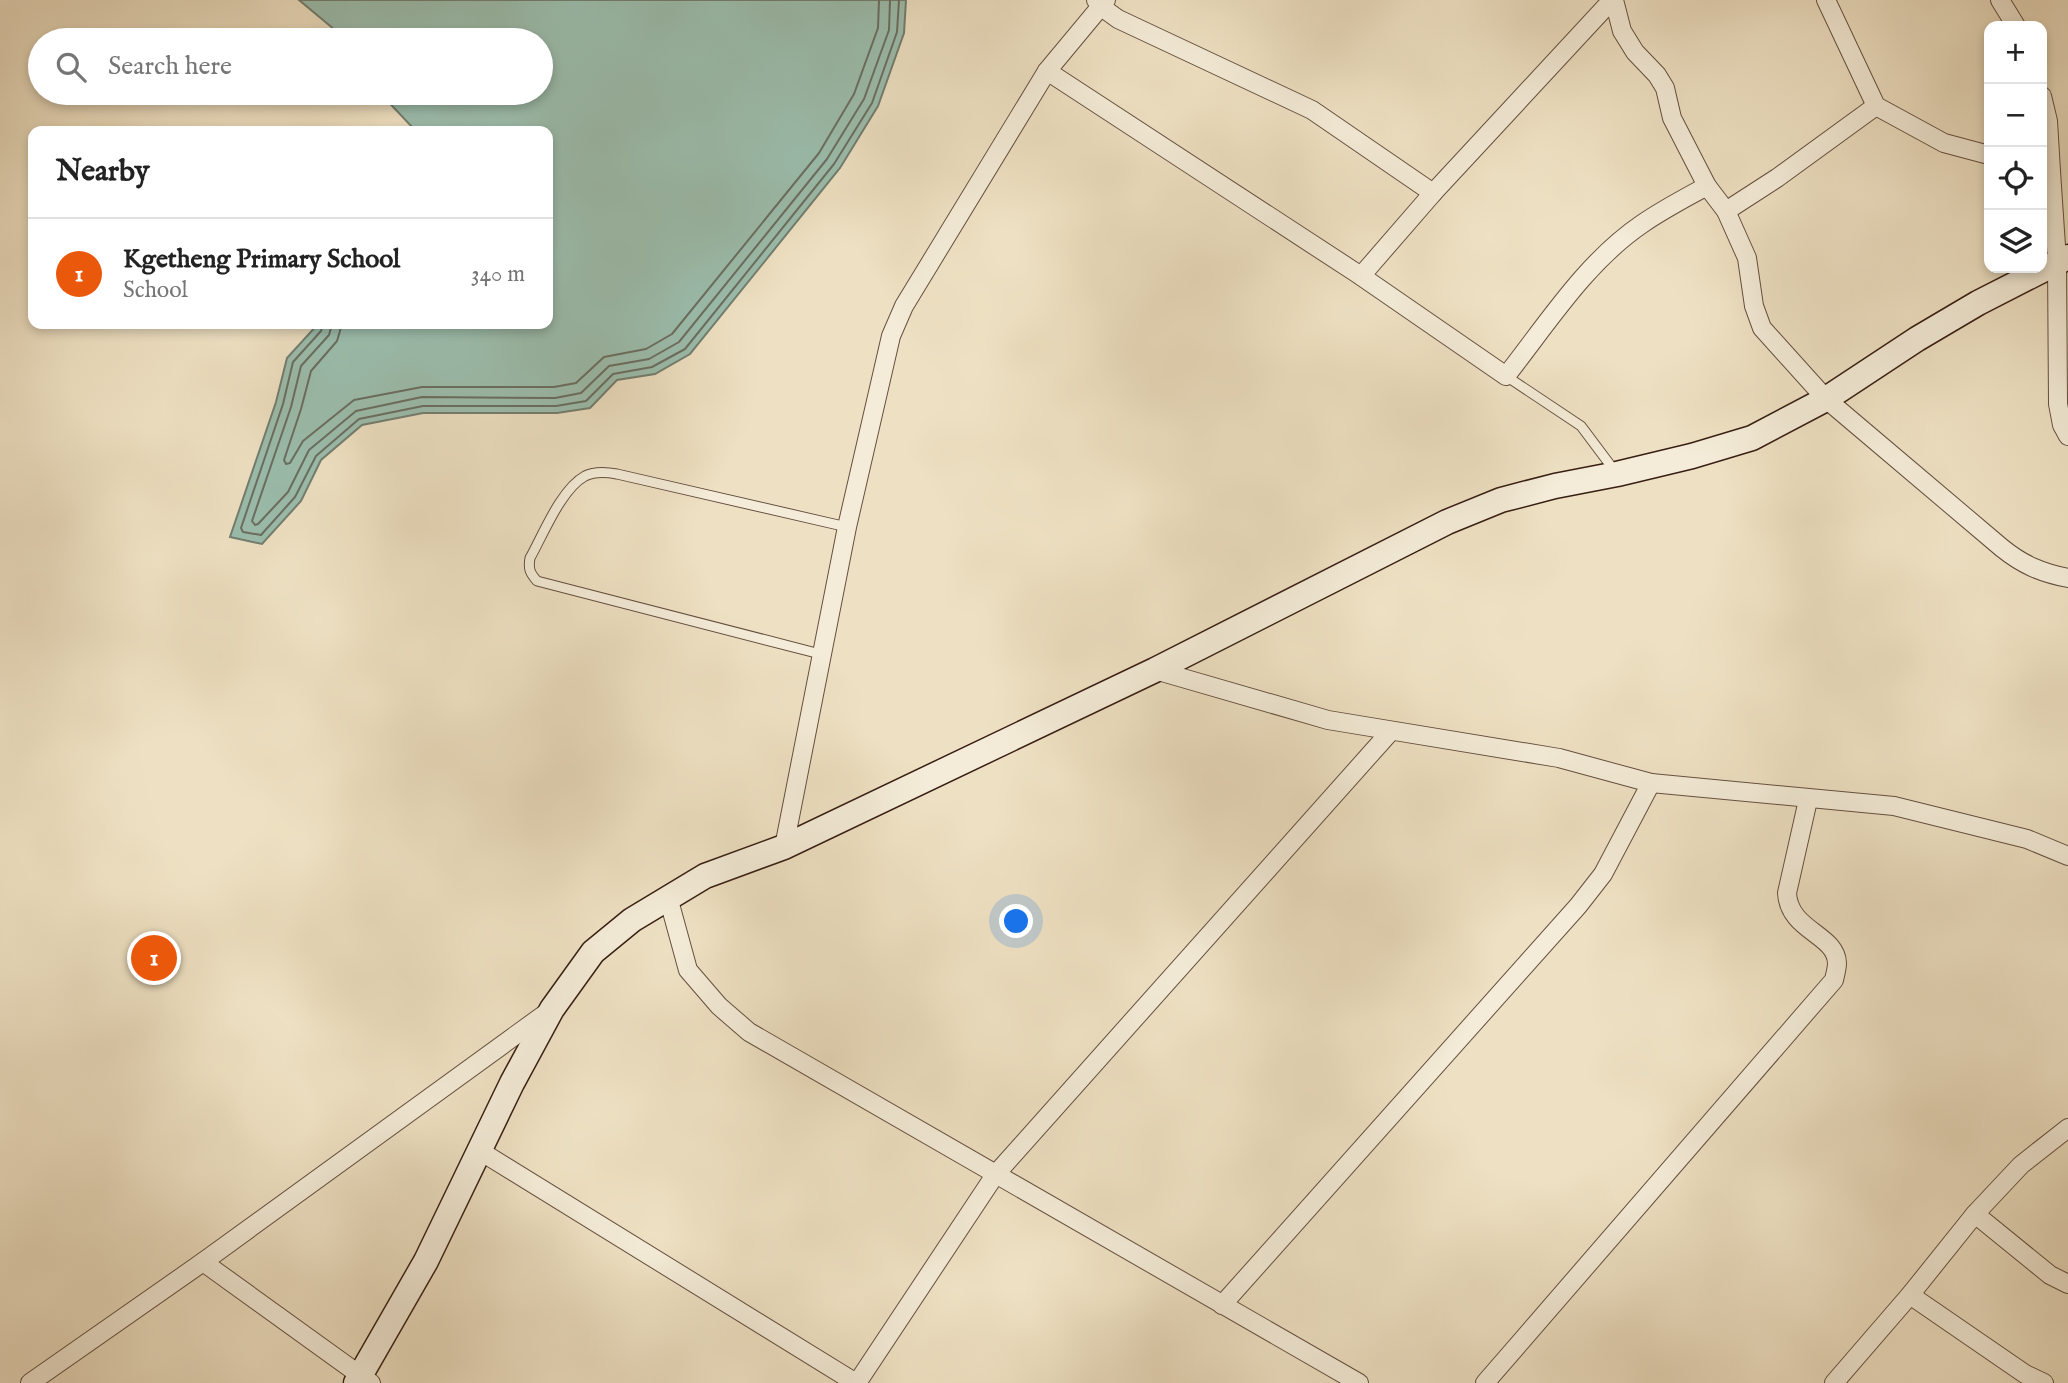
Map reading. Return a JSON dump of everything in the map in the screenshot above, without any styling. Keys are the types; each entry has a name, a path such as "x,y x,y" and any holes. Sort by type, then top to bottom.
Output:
{"street":[{"path":"1613,0 1622,31 1665,88 1672,118 1707,186 1726,211 1748,258 1754,306 1762,328 1826,399 2022,564 2068,579"},
{"path":"1362,276 1433,193 1613,0"},
{"path":"1826,0 1876,106 1944,143 1984,154"},
{"path":"2000,0 2013,21"},
{"path":"784,847 824,655 847,527 896,322 1047,71 1101,2 1118,19 1312,110 1433,193"},
{"path":"1047,71 1362,276 1506,376 1588,273 1616,245 1640,224 1707,186"},
{"path":"1726,211 1777,178 1876,106"},
{"path":"2047,117 2047,146"},
{"path":"2047,175 2063,259 2058,404 2062,425 2068,436"},
{"path":"203,1262 362,1381 426,1261 512,1083 552,1009 593,952 632,920 705,876 784,847 1155,670 1447,522 1501,500 1617,474 1752,438 1826,399 1917,339 2063,259"},
{"path":"1155,670 1328,720 1559,758 1651,783 1808,800 1894,806 2026,839 2068,856"},
{"path":"480,1151 856,1383 995,1175 1391,731"},
{"path":"1222,1305 1578,906 1603,874 1651,783"},
{"path":"1485,1383 1834,980 1837,964 1834,951 1794,916 1788,904 1787,893 1808,800"},
{"path":"668,897 688,970 749,1032 1359,1383"},
{"path":"30,1383 203,1262 552,1009"},
{"path":"1834,1383 1975,1214 2021,1165 2068,1128"},
{"path":"1975,1214 2050,1275 2068,1284"},
{"path":"1910,1295 2022,1378 2044,1383"}],"lane":[{"path":"1506,376 1581,426 1617,474"},
{"path":"824,655 537,582 528,567 530,558 570,487 586,475 600,472 847,527"}],"water":[{"path":"299,0 906,0 904,33 878,106 840,168 690,354 655,374 617,380 590,408 557,413 423,413 362,425 321,460 301,501 262,544 230,537 276,402 287,358 313,329 553,329 553,126 411,126 391,105 553,105 553,28 333,28"}],"place":[{"name":"Kgetheng Primary School","path":"154,958"}]}
